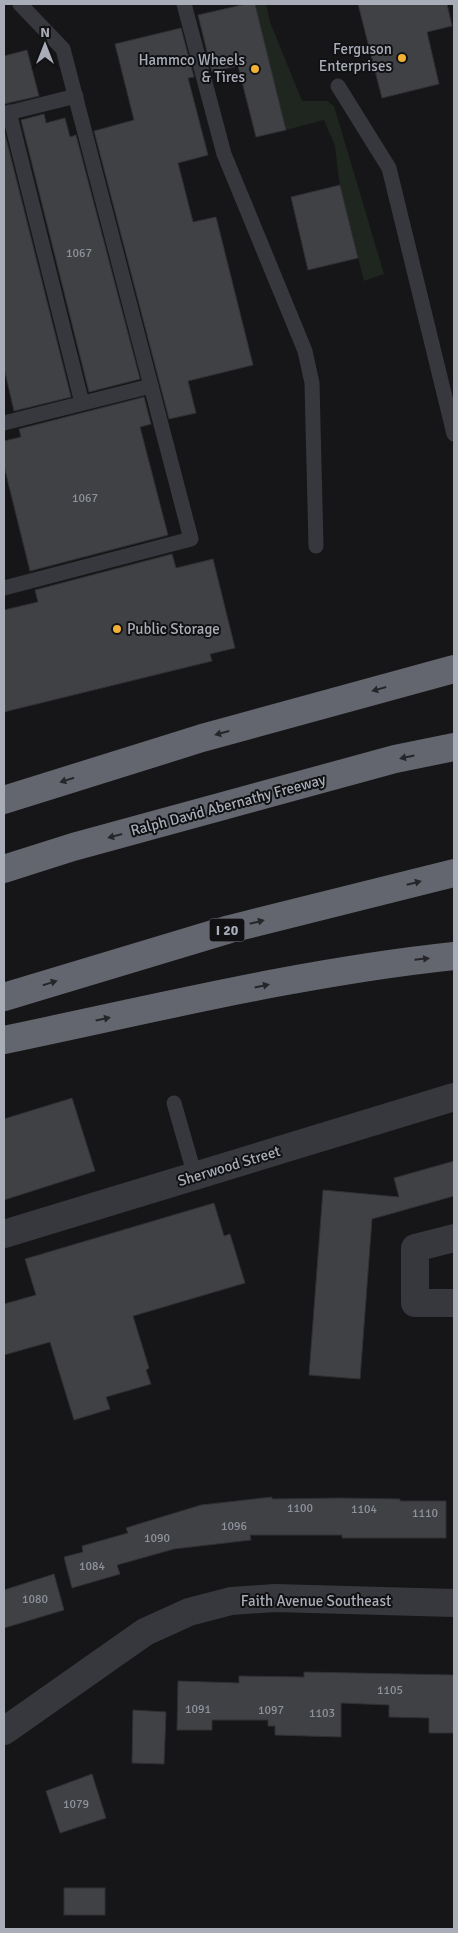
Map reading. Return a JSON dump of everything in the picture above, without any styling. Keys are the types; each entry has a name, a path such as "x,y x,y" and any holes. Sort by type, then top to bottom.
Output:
{"highway":[{"path":"4,800 193,741 454,669"},
{"name":"Ralph David Abernathy Freeway","path":"4,869 73,847 329,777 396,759 454,747"},
{"name":"I 20","path":"4,997 230,929 454,873"},
{"path":"4,1040 301,977 404,961 454,956"}],"street":[{"name":"Sherwood Street","path":"4,1234 454,1097"},
{"path":"454,1238 415,1248 415,1303 454,1303"},
{"name":"Faith Avenue Southeast","path":"4,1731 145,1632 189,1612 232,1601 275,1598 454,1603"}],"lane":[{"path":"4,588 191,539 63,49 20,4"},
{"path":"184,4 224,154 305,351 312,383 316,546"},
{"path":"338,86 389,168 454,434"},
{"path":"76,96 6,113 82,403"},
{"path":"4,423 151,386"},
{"path":"174,1103 195,1176"}],"shaded area":[{"path":"255,4 266,4 270,22 302,101 327,101 334,106 384,274 364,281 339,180 335,146 324,120 286,130"}],"building":[{"name":"Hammco Wheels & Tires","path":"246,4 255,4 286,130 256,137 238,66 212,72 198,15"},
{"name":"Ferguson Enterprises","path":"358,4 447,4 452,26 427,32 439,84 382,98"},
{"path":"181,28 194,77 188,78 208,155 178,163 193,222 216,217 253,365 188,381 196,413 169,419 94,131 134,120 115,44"},
{"path":"27,50 39,96 4,104 4,56"},
{"path":"44,114 46,123 65,118 70,137 76,135 140,379 89,392 21,120"},
{"path":"4,130 71,397 14,411 4,368"},
{"path":"340,185 358,258 308,270 291,197"},
{"path":"144,397 151,424 140,427 168,535 30,571 4,466 4,441 21,437 19,429"},
{"name":"Public Storage","path":"172,554 176,568 213,559 235,648 210,654 212,661 4,712 4,610 38,602 35,590"},
{"path":"72,1098 95,1171 4,1200 4,1119"},
{"path":"454,1161 454,1196 372,1219 360,1379 309,1375 323,1190 399,1197 394,1178"},
{"path":"214,1203 224,1236 230,1234 245,1283 133,1316 149,1368 146,1370 151,1384 106,1397 110,1409 74,1420 50,1342 4,1355 4,1304 36,1295 25,1259"},
{"path":"272,1497 272,1499 340,1498 446,1501 446,1538 342,1538 342,1535 250,1535 251,1540 174,1549 117,1565 120,1574 72,1588 64,1557 83,1552 82,1546 128,1533 126,1528 201,1505"},
{"path":"54,1574 64,1610 4,1628 4,1590"},
{"path":"304,1672 454,1675 454,1733 429,1733 429,1718 389,1717 389,1705 341,1703 341,1737 275,1735 275,1726 268,1726 268,1720 212,1720 212,1730 177,1730 178,1681 239,1683 239,1676 304,1677"},
{"path":"133,1710 166,1712 164,1764 132,1763"},
{"path":"92,1774 106,1818 60,1833 46,1791"},
{"path":"64,1888 105,1888 105,1915 64,1915"}],"place":[{"name":"Ferguson Enterprises","path":"402,58"},
{"name":"Hammco Wheels & Tires","path":"255,69"},
{"name":"Public Storage","path":"117,629"}]}
